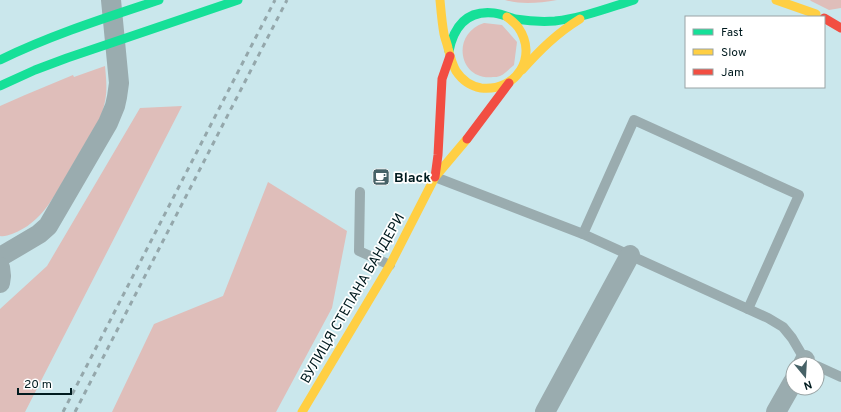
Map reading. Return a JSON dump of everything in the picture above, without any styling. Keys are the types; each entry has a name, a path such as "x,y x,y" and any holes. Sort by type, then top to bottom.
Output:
{"main road":[{"path":"0,60 59,34 159,0"},
{"path":"0,86 35,70 67,58 238,0"},
{"path":"440,0 444,35 452,66 457,74 472,86 491,89 500,87 516,78 539,50 555,35 591,13"},
{"path":"450,54 450,41 454,32 467,18 476,14 486,12 532,21 553,21 576,17 634,0"},
{"path":"776,0 819,16"},
{"path":"801,0 808,9 820,16"},
{"path":"485,3 495,13"},
{"path":"507,17 520,29 524,37 526,54 521,71"},
{"path":"825,17 841,17"},
{"path":"825,19 841,28"},
{"name":"ВУЛИЦЯ СТЕПАНА БАНДЕРИ","path":"435,177 438,154 442,79 450,54"},
{"name":"ВУЛИЦЯ СТЕПАНА БАНДЕРИ","path":"302,412 390,265 435,177 462,145 509,83"}],"street":[{"path":"0,257 39,234 48,226 108,124 118,98 119,83 110,0"},
{"path":"545,412 630,255"},
{"path":"0,267 0,283"},
{"path":"776,412 785,396"}],"lane":[{"path":"584,234 634,120 799,195 748,309"},
{"path":"435,177 584,234 768,318 783,327 805,356"},
{"path":"360,192 359,251 390,265"},
{"path":"825,370 841,377"}],"shaded area":[{"path":"505,0 557,0 518,3"},
{"path":"810,0 841,0 841,8 829,10"},
{"path":"484,23 502,25 517,42 514,65 498,77 481,76 472,72 466,65 463,56 463,46 466,37 473,29"},
{"path":"105,66 106,92 100,118 53,198 32,223 12,234 0,236 0,106 73,75 74,77"},
{"path":"182,106 25,412 0,412 0,309 47,266 140,108"},
{"path":"268,182 347,231 332,308 276,412 112,412 154,324 223,296"}],"railway":[{"path":"63,412 275,0"},
{"path":"75,412 287,0"}],"traffic: fast":[{"path":"0,60 58,35 159,0"},
{"path":"0,86 35,70 67,58 238,0"},
{"path":"449,51 451,42 458,27 469,17 476,14 494,13 520,20 555,21 585,15 634,0"}],"traffic: slow":[{"path":"440,0 444,34 453,66 464,80 477,87 494,88 504,84 514,78 525,61 526,50 524,38 518,27 507,17"},
{"path":"776,0 816,14"},
{"path":"522,70 549,42 580,19"},
{"path":"302,412 390,265 435,177 467,139"}],"traffic: jam":[{"path":"825,19 841,28"},
{"path":"435,177 438,155 442,79 450,56"},
{"path":"467,139 509,83"}],"place":[{"name":"Black","path":"381,177"}]}
